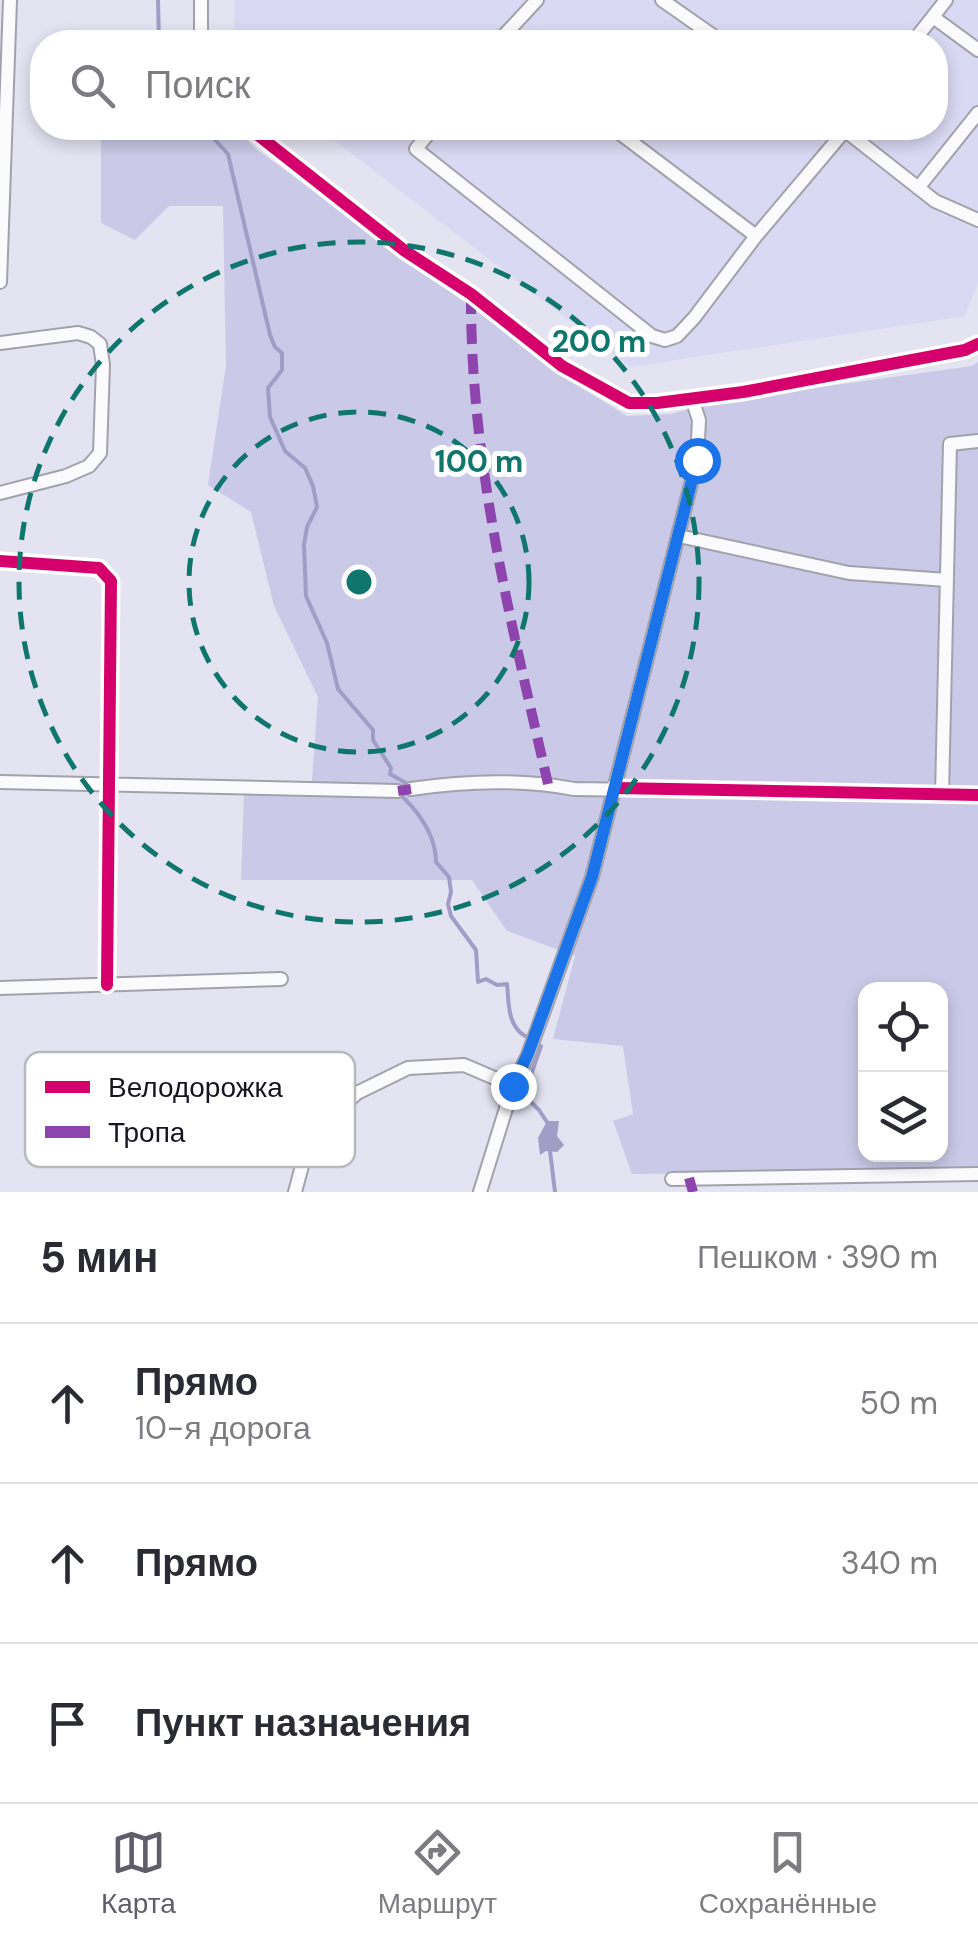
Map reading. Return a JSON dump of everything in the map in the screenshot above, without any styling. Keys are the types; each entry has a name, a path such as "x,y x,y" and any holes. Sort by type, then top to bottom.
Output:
{"street":[{"path":"0,282 10,0"},
{"path":"201,0 201,30"},
{"path":"510,30 537,0"},
{"path":"662,0 705,30"},
{"path":"923,30 946,0"},
{"path":"933,17 978,50"},
{"path":"918,188 978,113"},
{"path":"263,140 405,250 472,294 562,366 629,403 692,400 965,350 978,344"},
{"path":"424,140 416,150 652,336 665,340 677,336 694,318 835,140"},
{"path":"630,140 756,236"},
{"path":"860,140 935,201 978,220"},
{"path":"0,343 91,336 100,344 103,364 100,452 89,466 0,493"},
{"path":"480,1192 513,1086 592,877 616,788 697,460 699,420 692,400"},
{"path":"942,795 950,444 978,442"},
{"path":"679,536 848,573 947,580"},
{"path":"0,561 99,568 111,581 107,985"},
{"path":"0,782 404,790 452,783 548,784 574,788 978,795"},
{"path":"0,988 281,979"},
{"path":"355,1095 408,1068 464,1065 513,1086"},
{"path":"295,1192 302,1167"},
{"path":"672,1179 978,1174"}],"shaded area":[{"path":"234,0 978,0 978,283 965,316 630,367 334,140 948,140 948,30 235,30"},
{"path":"101,140 247,140 574,383 627,416 671,414 714,402 972,366 978,362 978,1170 632,1174 613,1121 633,1114 623,1046 553,1039 575,956 507,931 472,880 241,880 244,794 311,794 318,697 274,606 251,512 208,485 226,365 223,206 169,206 135,240 101,223"},
{"path":"547,1121 559,1121 557,1136 564,1145 557,1152 540,1155 538,1138"}],"waterway":[{"path":"158,0 159,30"},
{"path":"215,140 228,154 270,335 282,353 282,370 268,388 270,417 285,451 305,468 313,486 317,507 304,545 306,596 327,643 338,689 373,730 373,740 391,768 390,774 405,785"},
{"path":"403,797 426,826 436,862 449,877 451,916 476,950 478,982 486,979 497,985 507,984 512,1020 525,1036"},
{"path":"541,1046 527,1098 547,1122"},
{"path":"550,1151 555,1192"}],"marked path":[{"path":"471,294 477,418 485,480 507,602 548,784"},
{"path":"398,791 411,789"},
{"path":"689,1178 693,1192"}],"cycle path":[{"path":"264,140 405,251 471,294 562,366 629,403 743,392 965,350 978,344"},
{"path":"0,561 99,568 111,581 107,985"},
{"path":"616,788 978,795"}],"route":[{"path":"513,1086 592,877 697,460"}]}
